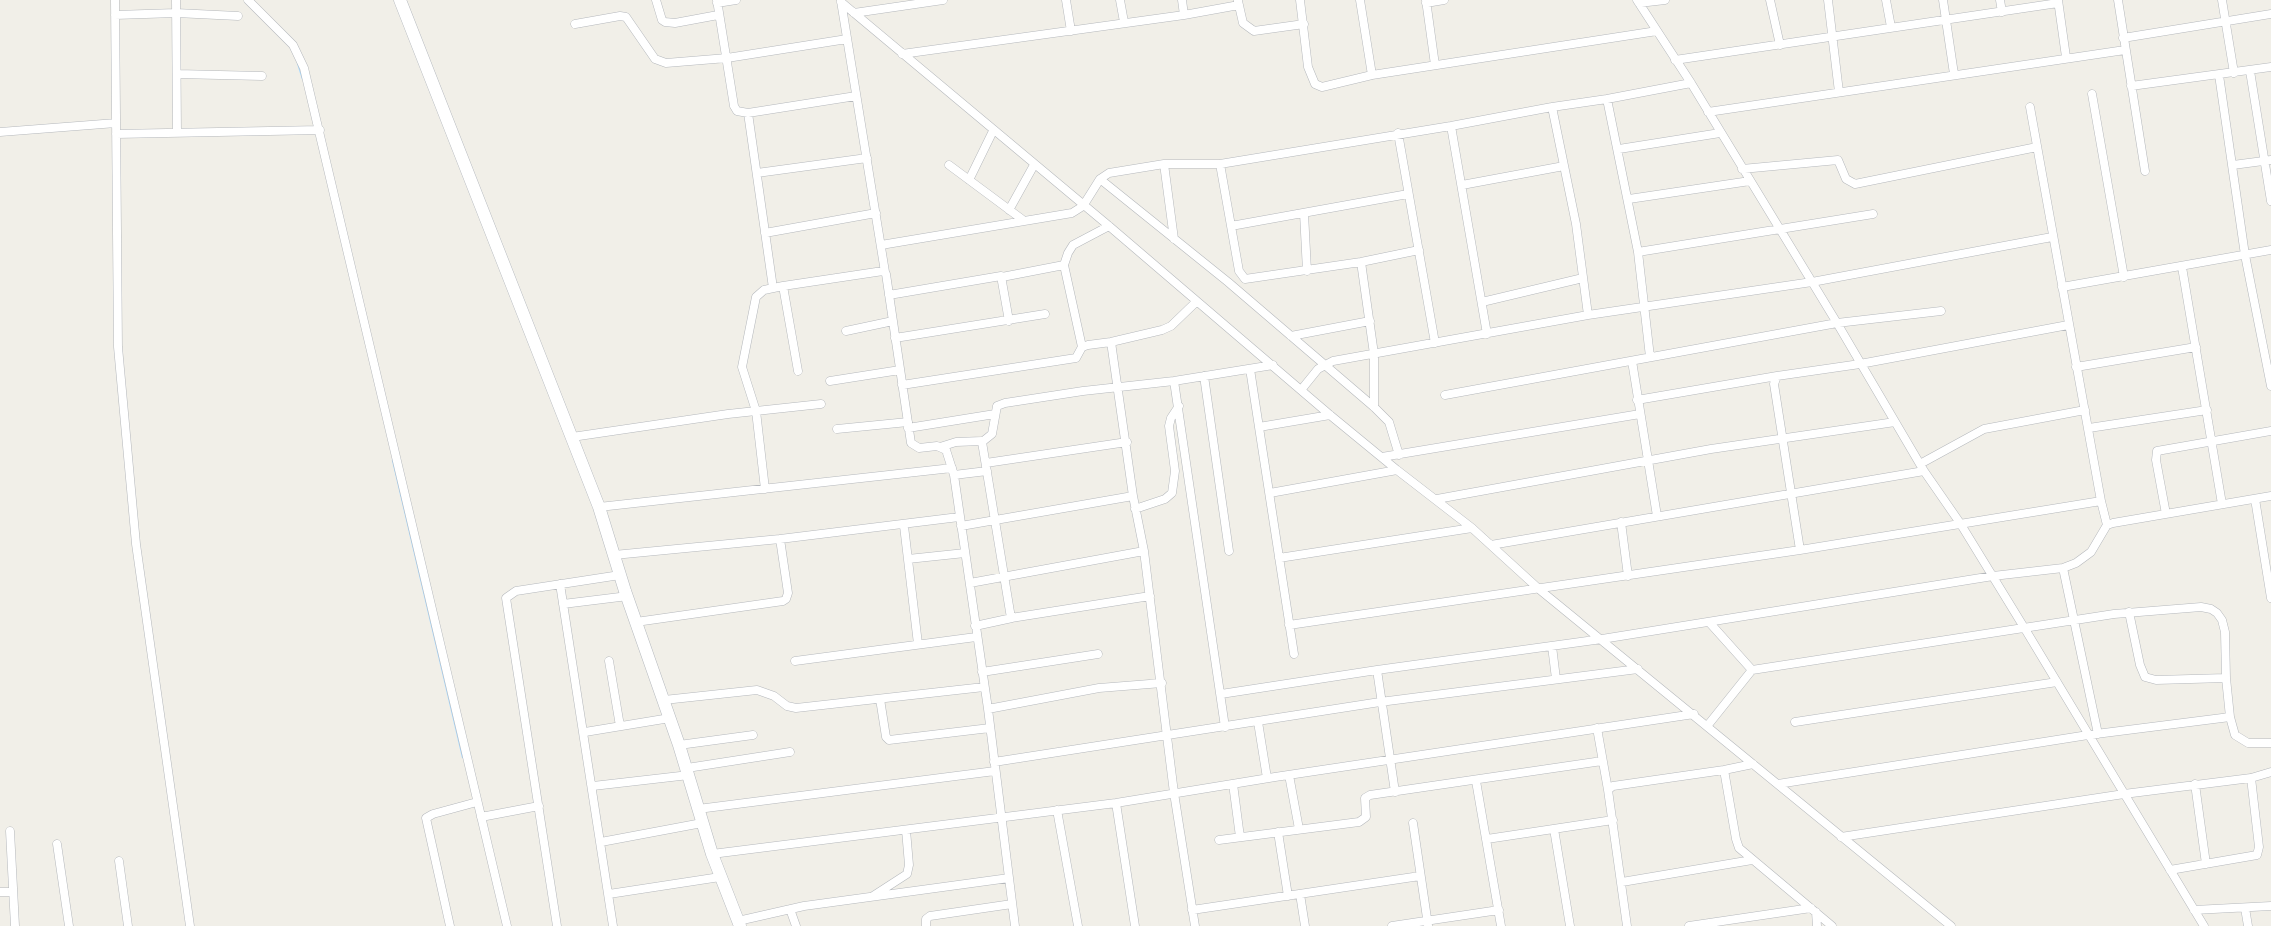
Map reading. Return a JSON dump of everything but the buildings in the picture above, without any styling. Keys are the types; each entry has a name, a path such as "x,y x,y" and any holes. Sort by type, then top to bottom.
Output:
{"street":[{"path":"115,0 118,347 136,544 190,926"},
{"path":"176,0 177,133"},
{"path":"248,0 296,52 304,68 473,804 481,817 507,926"},
{"path":"400,0 599,507 620,575 688,772 712,854 739,923 790,909 873,896 1009,878"},
{"path":"656,0 662,20 665,22 675,23 718,15"},
{"path":"736,0 717,2 734,106 737,111 748,113 856,96"},
{"path":"854,13 927,1 943,0"},
{"path":"1066,0 1071,31"},
{"path":"1120,0 1124,22"},
{"path":"1182,0 1184,15"},
{"path":"1300,0 1308,67 1315,84 1329,86 1372,75 1657,31"},
{"path":"1360,0 1372,75"},
{"path":"1435,65 1426,2 1444,0"},
{"path":"1665,0 1638,2 1691,83 1720,133 1837,323 1922,467 1960,523 1993,576 2204,926"},
{"path":"1770,0 1780,45"},
{"path":"1828,0 1834,37 1839,92"},
{"path":"1886,0 1890,27"},
{"path":"1943,0 1954,74"},
{"path":"2000,0 2002,12"},
{"path":"2118,0 2145,171"},
{"path":"2222,0 2234,73"},
{"path":"841,1 1196,302 1273,365 1330,415 1397,470 1437,499 1472,528 1540,590 1708,725 1752,764 1778,784 1841,838 1951,926"},
{"path":"841,1 889,295 911,443 916,446 940,447 956,442 982,440 992,434 995,414 1000,404 1117,387 1174,381 1273,365"},
{"path":"902,54 1071,31 1124,22 1184,15 1239,2 1243,23 1254,31 1304,24"},
{"path":"1675,60 1834,37 1890,27 2002,12 2058,2 2066,58"},
{"path":"115,15 176,13 238,16"},
{"path":"2123,38 2226,20 2271,14"},
{"path":"575,24 620,16 626,17 659,62 727,58 847,39"},
{"path":"1708,112 1954,74 2125,50"},
{"path":"2131,86 2271,68"},
{"path":"2250,71 2268,160 2271,201"},
{"path":"177,74 262,76"},
{"path":"2219,75 2245,255 2270,372 2271,386"},
{"path":"881,245 1072,213 1083,206 1100,180 1109,173 1164,164 1220,164 1398,133 1451,126 1691,83"},
{"path":"2092,94 2124,277"},
{"path":"1607,99 1619,148 1638,252 1650,357"},
{"path":"1552,107 1564,166 1588,314"},
{"path":"1221,694 1377,670 1602,639 1993,576 2063,568 2076,562 2091,552 2107,525 2100,501 2086,410 2068,325 2030,107"},
{"path":"748,113 773,288"},
{"path":"0,132 116,123"},
{"path":"1451,126 1487,334"},
{"path":"116,134 307,132 319,130"},
{"path":"969,180 994,131"},
{"path":"1398,133 1435,343"},
{"path":"1619,148 1720,133"},
{"path":"1742,169 1838,160 1846,179 1855,184 2037,147"},
{"path":"757,173 867,158"},
{"path":"2233,165 2268,160"},
{"path":"1164,164 1174,238"},
{"path":"1220,164 1239,272 1245,279 1361,262 1419,250"},
{"path":"949,165 1023,220"},
{"path":"1009,210 1034,165"},
{"path":"1462,185 1564,166"},
{"path":"1100,180 1174,238 1325,364 1374,407 1389,422 1399,455"},
{"path":"1629,199 1750,181"},
{"path":"1231,226 1408,194"},
{"path":"765,233 876,213"},
{"path":"1304,213 1307,270"},
{"path":"1638,252 1873,214"},
{"path":"902,385 1076,358 1082,347 1064,265 1068,253 1073,245 1108,226"},
{"path":"1301,390 1325,364 1374,354 1588,314 1812,282 2052,238"},
{"path":"2062,287 2271,250"},
{"path":"1361,262 1374,354 1374,407"},
{"path":"889,295 1002,277 1064,265"},
{"path":"2182,266 2222,504"},
{"path":"765,489 756,411 742,367 756,297 764,290 783,286 880,270 885,272"},
{"path":"1002,277 1009,321"},
{"path":"1482,302 1583,278"},
{"path":"783,286 798,371"},
{"path":"1082,347 1162,330 1171,326 1196,302"},
{"path":"1445,396 1837,323 1941,311"},
{"path":"895,338 1009,321 1045,314"},
{"path":"846,331 893,321"},
{"path":"1291,336 1370,321"},
{"path":"1638,400 1777,376 1860,364 2068,325"},
{"path":"1111,342 1127,442 1133,496 1144,551 1169,736 1174,794 1195,926"},
{"path":"2076,367 2196,347"},
{"path":"1632,361 1657,516"},
{"path":"1250,369 1294,654"},
{"path":"830,381 900,370"},
{"path":"1204,376 1229,552"},
{"path":"1777,376 1774,384 1800,550"},
{"path":"1174,381 1179,406 1225,727"},
{"path":"572,437 756,411 821,404"},
{"path":"1136,509 1165,499 1172,493 1176,471 1169,426 1171,418 1179,406"},
{"path":"1491,545 1792,494 1922,467 1984,429 2086,410"},
{"path":"2089,428 2207,410"},
{"path":"837,429 908,425 995,414"},
{"path":"1382,457 1640,414"},
{"path":"1259,427 1330,415"},
{"path":"1437,499 1647,460 1895,422"},
{"path":"2166,514 2156,460 2157,451 2271,431"},
{"path":"982,440 994,520 1012,618"},
{"path":"599,507 765,489 953,472 1127,442"},
{"path":"940,447 948,453 953,472 970,583 976,637 988,709 1015,926"},
{"path":"1270,493 1397,470"},
{"path":"961,526 1133,496"},
{"path":"2107,525 2271,496"},
{"path":"2255,499 2271,598"},
{"path":"1289,625 1540,590 1800,550 2100,501"},
{"path":"614,555 904,526 959,517"},
{"path":"1621,522 1628,576"},
{"path":"904,526 918,644"},
{"path":"1279,558 1472,528"},
{"path":"636,622 784,601 788,593 780,539"},
{"path":"970,583 1005,578 1144,551"},
{"path":"908,558 965,553"},
{"path":"2063,568 2073,622 2098,734"},
{"path":"557,926 506,598 516,592 620,575"},
{"path":"560,584 585,732 613,926"},
{"path":"563,604 628,596"},
{"path":"975,626 1012,618 1150,596"},
{"path":"1708,725 1752,670 2073,622 2129,612 2201,607 2211,609 2217,613 2222,620 2225,632 2226,678 2230,717 2235,735 2240,740 2248,743 2271,744"},
{"path":"2129,612 2140,665 2145,677 2156,680 2226,678"},
{"path":"1709,622 1752,670"},
{"path":"795,661 976,637"},
{"path":"1552,646 1556,679"},
{"path":"982,672 1098,654"},
{"path":"609,661 620,726"},
{"path":"994,762 1380,702 1638,668"},
{"path":"1377,670 1380,702 1395,792"},
{"path":"1795,722 2057,682"},
{"path":"988,709 1099,688 1162,683"},
{"path":"664,700 757,690 774,696 787,706 796,708 984,687"},
{"path":"880,699 886,737 889,740 990,728"},
{"path":"712,854 1116,803 1267,778 1694,714"},
{"path":"1778,784 2088,735 2230,717"},
{"path":"585,732 670,718"},
{"path":"1258,722 1267,778"},
{"path":"1597,728 1613,820 1628,926"},
{"path":"679,745 754,735"},
{"path":"593,786 688,772 790,752"},
{"path":"1219,840 1363,820 1366,817 1365,798 1367,796 1602,761"},
{"path":"1608,790 1613,786 1724,770 1752,764"},
{"path":"1724,770 1736,840 1743,854 1832,926"},
{"path":"698,809 995,771"},
{"path":"1841,838 2124,794 2252,778 2271,772"},
{"path":"1289,775 1299,829"},
{"path":"2170,870 2253,857 2259,852 2252,778"},
{"path":"1476,780 1501,926"},
{"path":"1233,784 1240,837"},
{"path":"2195,784 2206,864"},
{"path":"1116,803 1135,926"},
{"path":"450,926 426,818 433,814 473,804"},
{"path":"481,817 539,806"},
{"path":"1057,810 1078,926"},
{"path":"1487,839 1613,820"},
{"path":"601,842 702,823"},
{"path":"1412,823 1428,923"},
{"path":"1554,829 1570,926"},
{"path":"873,896 906,874 909,865 906,830"},
{"path":"10,831 15,926"},
{"path":"1278,832 1288,896"},
{"path":"57,844 69,926"},
{"path":"1622,882 1752,860"},
{"path":"119,861 128,926"},
{"path":"1192,910 1420,876"},
{"path":"609,894 720,877"},
{"path":"0,892 13,892"},
{"path":"1300,894 1305,926"},
{"path":"926,926 926,919 930,916 1012,904"},
{"path":"2194,910 2271,906"},
{"path":"2245,908 2248,926"},
{"path":"790,909 796,926"},
{"path":"1392,926 1428,923 1499,910"},
{"path":"1689,926 1813,910"},
{"path":"1813,910 1817,926"}],"waterway":[{"path":"298,63 303,79"},
{"path":"393,460 463,757"}]}
